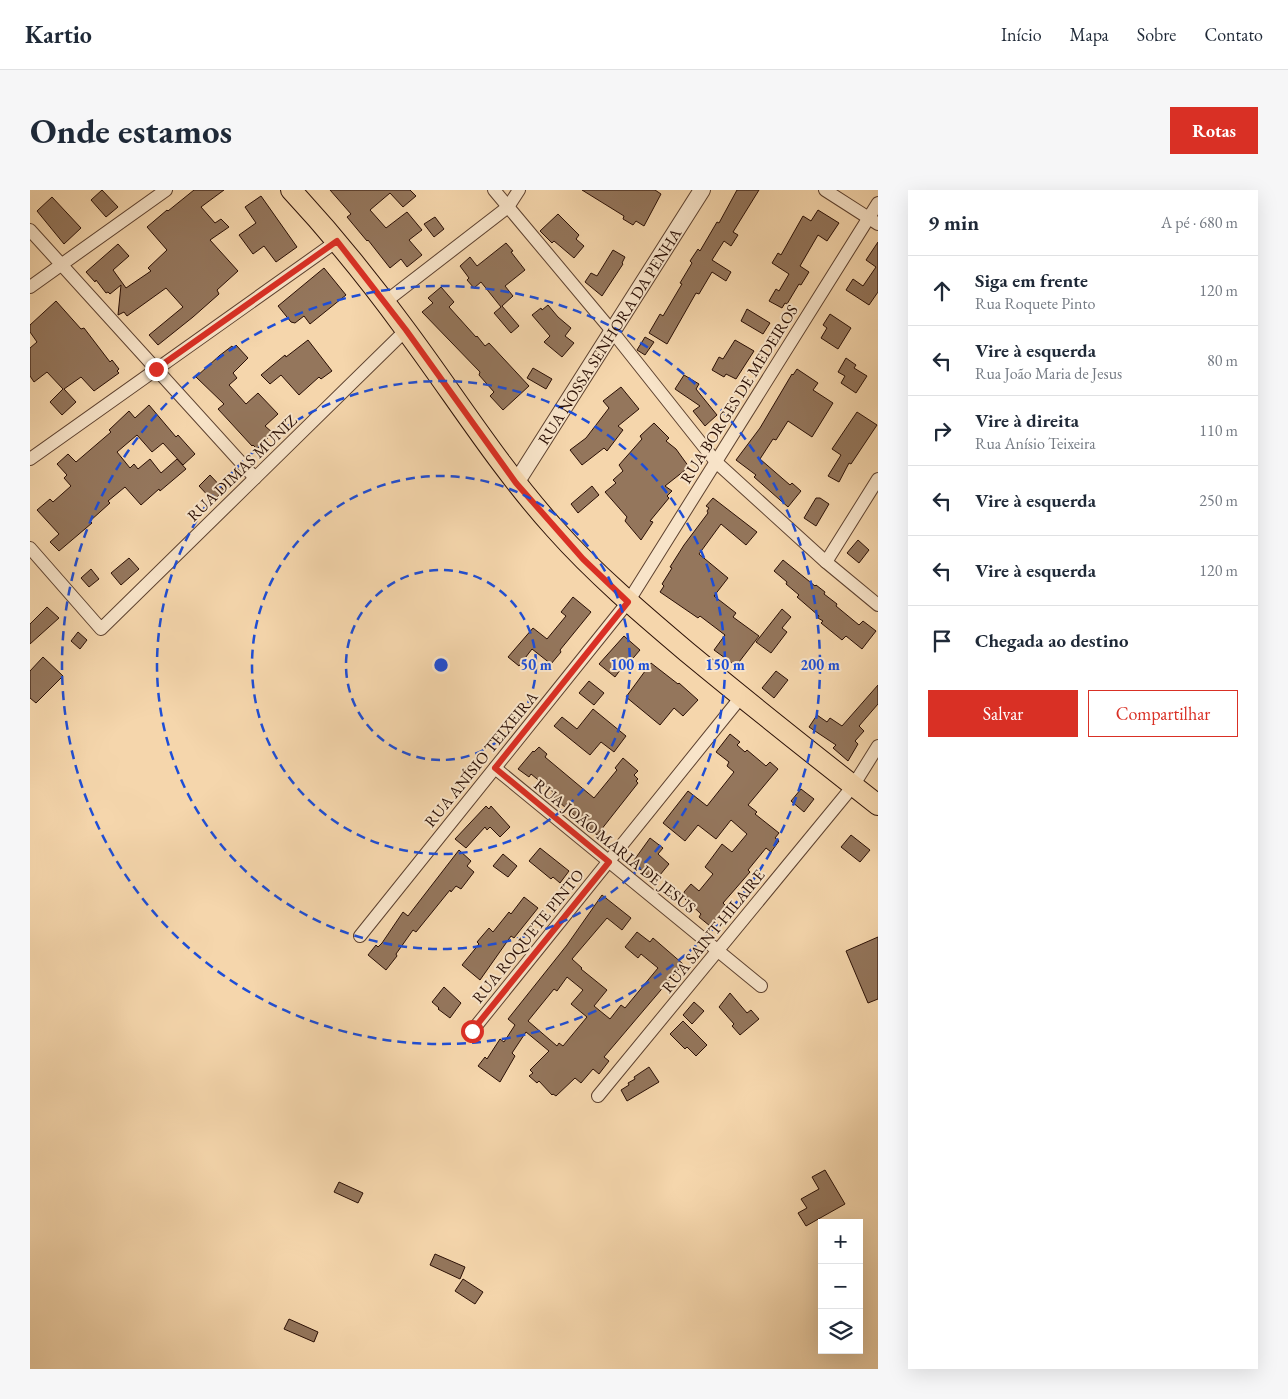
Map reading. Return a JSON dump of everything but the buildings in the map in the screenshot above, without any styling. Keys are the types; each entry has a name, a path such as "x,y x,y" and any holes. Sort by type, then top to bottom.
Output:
{"main road":[{"path":"291,190 337,241 385,302 516,483 583,559 628,602 741,697 878,806"}],"street":[{"path":"30,287 166,190"},
{"path":"494,190 612,331 716,462 826,562 878,605"},
{"path":"385,302 508,207 519,190"},
{"name":"RUA NOSSA SENHORA DA PENHA","path":"516,483 702,190"},
{"path":"825,190 873,221"},
{"name":"RUA BORGES DE MEDEIROS","path":"628,602 716,462 873,221 878,203"},
{"path":"30,230 255,478"},
{"path":"30,459 337,241"},
{"name":"RUA DIMAS MUNIZ","path":"30,548 101,629 406,330"},
{"path":"826,562 878,479"},
{"name":"RUA ANÍSIO TEIXEIRA","path":"360,936 628,602"},
{"name":"RUA ROQUETE PINTO","path":"472,1031 741,697"},
{"name":"RUA SAINT-HILAIRE","path":"598,1096 853,786 878,746"},
{"name":"RUA JOÃO MARIA DE JESUS","path":"495,768 761,986"}],"route":[{"path":"156,369 337,241 406,330 516,483 555,530 628,602 495,768 609,862 472,1031"}]}
